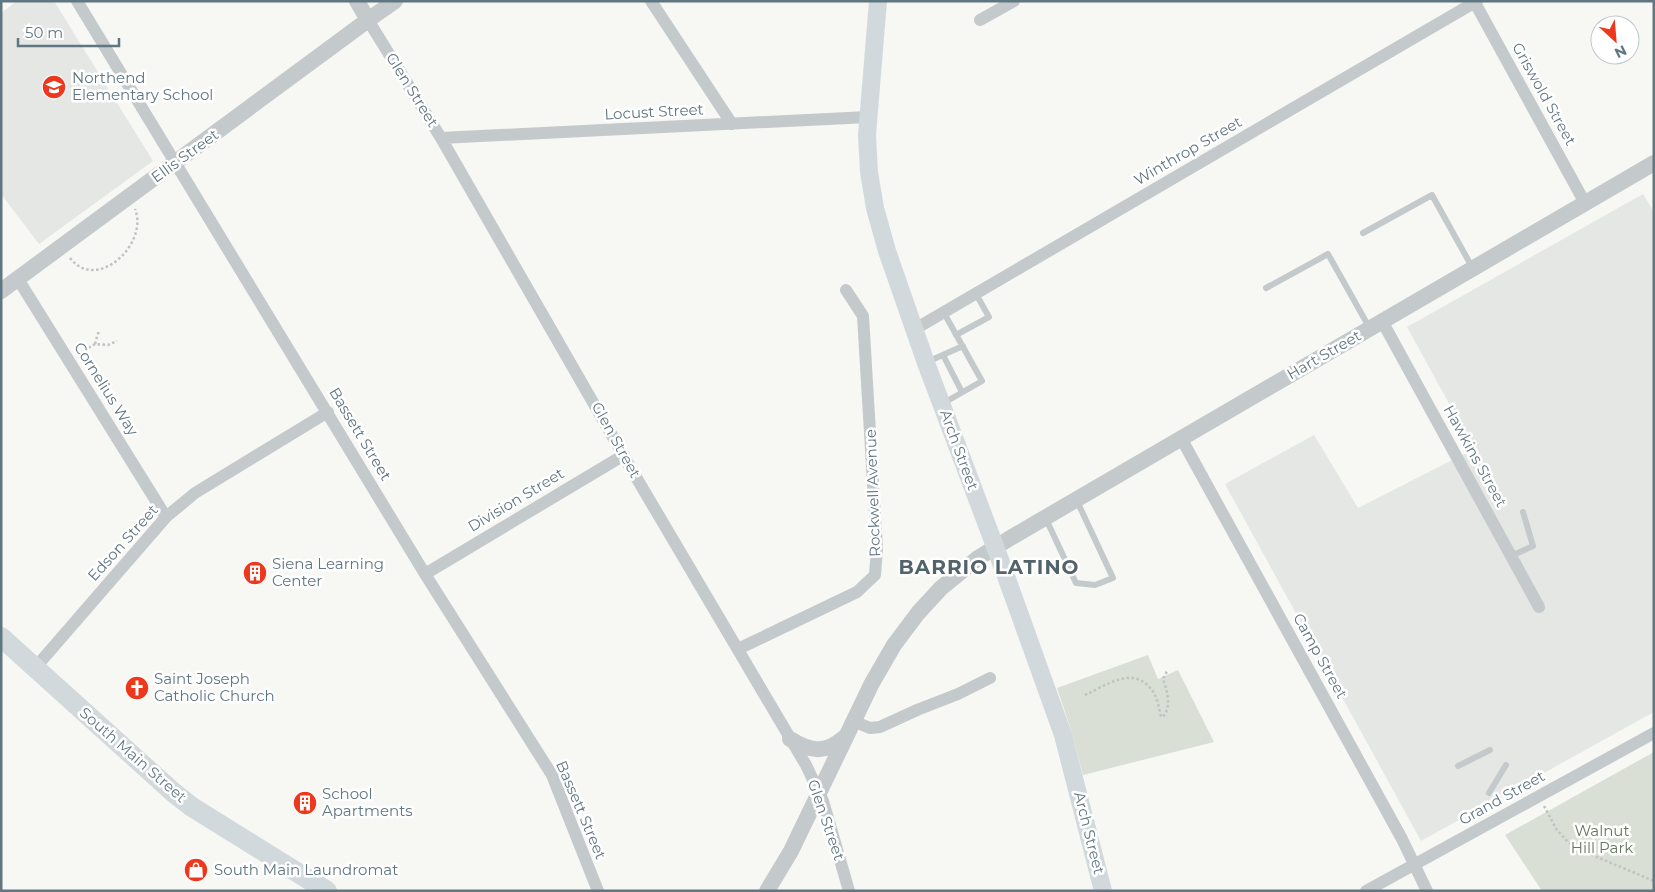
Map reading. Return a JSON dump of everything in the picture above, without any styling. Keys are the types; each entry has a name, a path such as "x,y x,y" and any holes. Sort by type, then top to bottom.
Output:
{"main road":[{"name":"Arch Street","path":"878,1 868,117 868,163 875,208 888,256 926,363 1063,735 1103,891"},
{"name":"South Main Street","path":"1,637 174,793 327,891"}],"street":[{"name":"Bassett Street","path":"77,1 425,574 552,776 598,891"},
{"name":"Glen Street","path":"357,1 441,138 790,739 819,792 849,891"},
{"name":"Ellis Street","path":"1,291 395,1"},
{"path":"651,1 732,124"},
{"path":"980,20 1014,1"},
{"name":"Griswold Street","path":"1475,2 1585,203"},
{"name":"Winthrop Street","path":"915,330 1475,2"},
{"name":"Locust Street","path":"441,138 868,117"},
{"name":"Hart Street","path":"995,547 1654,163"},
{"name":"Cornelius Way","path":"18,278 166,517"},
{"name":"Rockwell Avenue","path":"738,649 857,592 875,575 877,549 863,316 846,290"},
{"name":"Hawkins Street","path":"1376,325 1539,607"},
{"name":"Edson Street","path":"36,668 166,517 195,493 328,412"},
{"name":"Camp Street","path":"1181,438 1402,839 1427,891"},
{"name":"Division Street","path":"425,574 624,455"},
{"path":"767,891 791,851 880,666 908,626 929,601 953,578 995,547"},
{"path":"853,722 870,728 880,728 990,678"},
{"name":"Grand Street","path":"1366,891 1654,733"},
{"path":"790,739 804,747 818,750 834,745 845,737"}],"lane":[{"path":"1363,232 1432,195 1473,268"},
{"path":"1266,288 1328,254 1376,325"},
{"path":"956,335 989,317 976,294"},
{"path":"942,404 982,381 944,312"},
{"path":"926,363 963,346"},
{"path":"943,355 962,392"},
{"path":"1045,518 1076,583 1095,585 1113,578 1076,500"},
{"path":"1511,556 1533,546 1524,512"},
{"path":"1458,766 1490,750"},
{"path":"1489,793 1506,766"}],"path":[{"path":"68,256 86,269 100,269 114,263 128,250 136,233 137,220 134,208"},
{"path":"94,344 99,330"},
{"path":"80,353 94,344 108,345 117,341"},
{"path":"1085,695 1124,678 1135,678 1153,690 1161,716 1163,717 1166,713 1168,702 1163,679 1167,671"},
{"path":"1552,821 1568,842 1580,850 1654,881"}],"shaded area":[{"name":"Northend Elementary School","path":"17,1 54,1 153,161 39,244 1,194 1,13"},
{"path":"1643,194 1654,212 1654,712 1421,841 1225,484 1314,435 1358,508 1474,449 1407,327"}],"green space":[{"path":"1148,655 1158,679 1178,670 1214,742 1083,775 1057,688"},
{"name":"Walnut Hill Park","path":"1654,752 1654,891 1542,891 1505,835"}],"place":[{"name":"Northend Elementary School","path":"54,87"},
{"name":"Siena Learning Center","path":"255,573"},
{"name":"Saint Joseph Catholic Church","path":"137,688"},
{"name":"School Apartments","path":"305,803"},
{"name":"South Main Laundromat","path":"196,870"}],"district":[{"name":"BARRIO LATINO","path":"989,567"}]}
